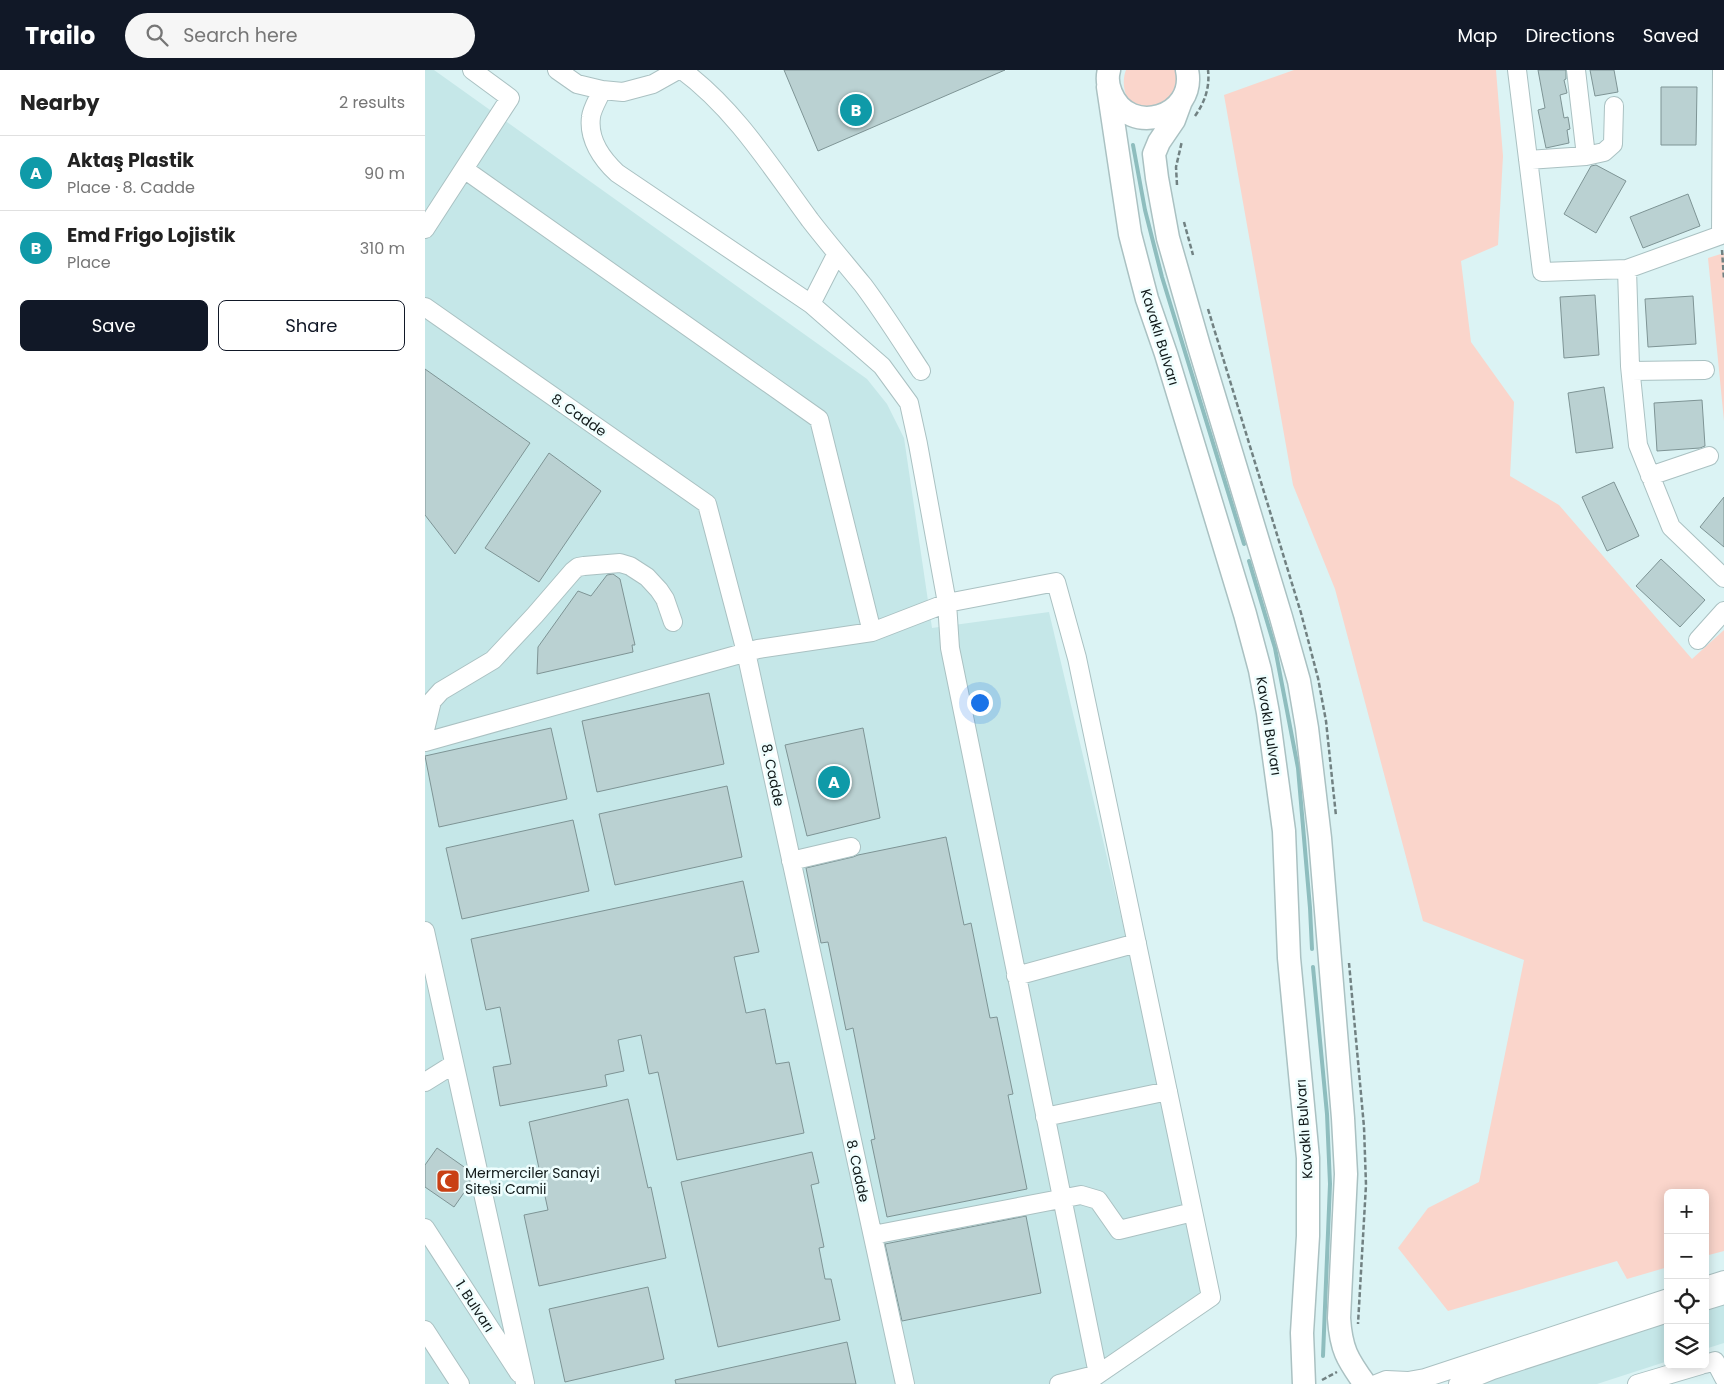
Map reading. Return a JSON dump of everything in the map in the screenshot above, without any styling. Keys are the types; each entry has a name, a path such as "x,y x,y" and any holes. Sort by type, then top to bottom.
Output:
{"main road":[{"path":"1191,71 1187,89 1174,120 1159,142 1154,154 1157,178 1167,229 1201,355 1299,682 1307,728 1320,838 1346,1174 1339,1318 1341,1341 1350,1364 1365,1384"},
{"name":"Kavaklı Bulvarı","path":"1108,75 1113,99 1121,109 1133,116 1145,118 1159,117 1171,111 1181,101"},
{"name":"Kavaklı Bulvarı","path":"1108,75 1131,234 1147,299 1166,354 1247,623 1260,670 1273,742 1284,831 1289,958 1308,1158 1308,1236 1302,1333 1304,1384"},
{"path":"1341,1378 1359,1384"}],"street":[{"path":"425,229 510,98 472,70"},
{"path":"557,70 577,84 602,90 623,92 653,84 680,70 712,94 741,127 836,255 862,285 921,371"},
{"path":"1517,70 1542,272 1627,269 1722,234 1722,70"},
{"path":"1576,70 1586,156"},
{"path":"602,90 591,116 591,124 596,147 605,162 617,173 811,304 882,366 909,403 947,604 950,648 1062,1197 1091,1379"},
{"path":"1528,160 1586,156 1604,152 1613,144 1614,106"},
{"path":"464,169 819,420 872,632"},
{"path":"811,304 836,255"},
{"path":"1627,269 1631,371 1638,445 1671,527 1724,578"},
{"name":"8. Cadde","path":"425,307 707,504 746,652 905,1384"},
{"path":"1631,371 1705,370"},
{"path":"1650,476 1709,456"},
{"path":"425,730 432,701 441,691 493,660 573,571 579,567 620,563 631,566 647,577 659,590 665,599 673,622"},
{"path":"425,742 746,652 872,632 947,604 1056,582 1077,658 1211,1297 1091,1379 1059,1384"},
{"path":"1698,640 1724,611"},
{"path":"791,861 851,847"},
{"path":"425,931 526,1384"},
{"path":"1016,976 1137,943"},
{"path":"425,1082 454,1064"},
{"path":"1045,1117 1168,1091"},
{"path":"873,1235 1081,1194 1098,1200 1119,1230 1193,1212"},
{"name":"1. Bulvarı","path":"425,1228 526,1384"},
{"path":"1709,1285 1724,1280"},
{"path":"1709,1300 1724,1294"},
{"path":"1376,1384 1386,1380 1408,1381 1425,1378 1664,1299"},
{"path":"1458,1384 1493,1370 1664,1314"},
{"path":"425,1330 460,1384"},
{"path":"1709,1363 1715,1361 1724,1378"},
{"path":"1637,1384 1688,1369"}],"path":[{"path":"1722,234 1724,279"},
{"path":"1314,1384 1341,1378"}],"shaded area":[{"path":"425,70 434,70 867,379 887,404 904,438 932,628 1049,612 1211,1297 1081,1384 425,1384"},
{"path":"1126,70 1177,70 1180,82 1167,106 1139,108 1130,102 1125,92 1124,80"},
{"path":"1294,70 1496,70 1503,156 1498,245 1461,261 1471,342 1514,402 1510,476 1559,505 1692,659 1724,630 1724,1251 1709,1255 1709,1189 1664,1189 1664,1268 1627,1279 1617,1261 1448,1311 1398,1248 1428,1208 1479,1182 1524,960 1423,921 1335,589 1293,485 1224,95"},
{"path":"1724,253 1724,421 1708,258"},
{"path":"1724,1302 1724,1343 1709,1348 1709,1324 1709,1307"},
{"path":"1664,1321 1664,1362 1597,1384 1469,1384"}],"building":[{"path":"784,70 1005,70 818,151"},
{"path":"1538,70 1566,70 1566,79 1564,80 1567,93 1560,95 1564,118 1568,117 1570,129 1567,130 1569,143 1546,148 1538,110 1545,108"},
{"path":"1590,70 1614,70 1618,92 1595,96"},
{"path":"1661,87 1697,87 1696,145 1661,145"},
{"path":"1596,165 1626,181 1596,233 1564,214 1591,166"},
{"path":"1688,194 1700,226 1643,248 1630,217"},
{"path":"1595,295 1599,355 1564,358 1560,297"},
{"path":"1693,296 1696,344 1648,347 1645,299"},
{"path":"425,369 530,443 455,554 425,515"},
{"path":"1604,387 1613,448 1576,453 1568,393"},
{"path":"1702,400 1705,446 1657,451 1654,403"},
{"path":"549,453 601,491 539,582 485,548"},
{"path":"1614,482 1639,536 1607,551 1582,497"},
{"path":"1724,497 1724,547 1700,527"},
{"path":"1661,559 1705,600 1680,627 1636,586"},
{"path":"613,574 620,579 635,645 632,645 633,652 537,674 538,647 578,591 591,596 607,575"},
{"path":"709,693 724,764 597,792 582,721"},
{"path":"551,728 567,799 439,827 425,756"},
{"path":"863,728 880,818 807,836 785,745"},
{"path":"727,786 742,857 615,885 599,814"},
{"path":"573,820 589,891 462,919 446,848"},
{"path":"946,837 964,925 971,923 990,1018 997,1017 1013,1094 1008,1095 1027,1189 887,1217 871,1140 875,1139 853,1028 846,1030 828,942 821,943 806,868"},
{"path":"743,881 759,952 734,957 746,1013 765,1009 776,1064 789,1062 804,1133 677,1160 658,1072 649,1074 641,1035 618,1040 624,1071 605,1075 607,1086 500,1106 493,1067 511,1064 500,1007 486,1010 471,939"},
{"path":"628,1099 648,1188 651,1187 666,1258 539,1286 524,1215 548,1210 529,1122"},
{"name":"Mermerciler Sanayi Sitesi Camii","path":"437,1148 467,1169 470,1184 454,1207 425,1187 425,1165"},
{"path":"812,1152 819,1183 811,1185 824,1247 819,1248 825,1279 831,1279 840,1320 718,1347 681,1182"},
{"path":"1026,1216 1041,1293 902,1321 885,1244"},
{"path":"648,1287 664,1359 565,1382 549,1309"},
{"path":"847,1342 856,1384 676,1384 675,1380"}],"waterway":[{"path":"1133,145 1145,210 1162,277 1244,544"},
{"path":"1249,561 1275,648 1298,768 1312,949"},
{"path":"1313,967 1327,1114 1330,1184 1323,1356"}],"place":[{"name":"Emd Frigo Lojistik","path":"856,110"},
{"name":"Aktaş Plastik","path":"834,782"},
{"name":"Mermerciler Sanayi Sitesi Camii","path":"448,1181"}]}
